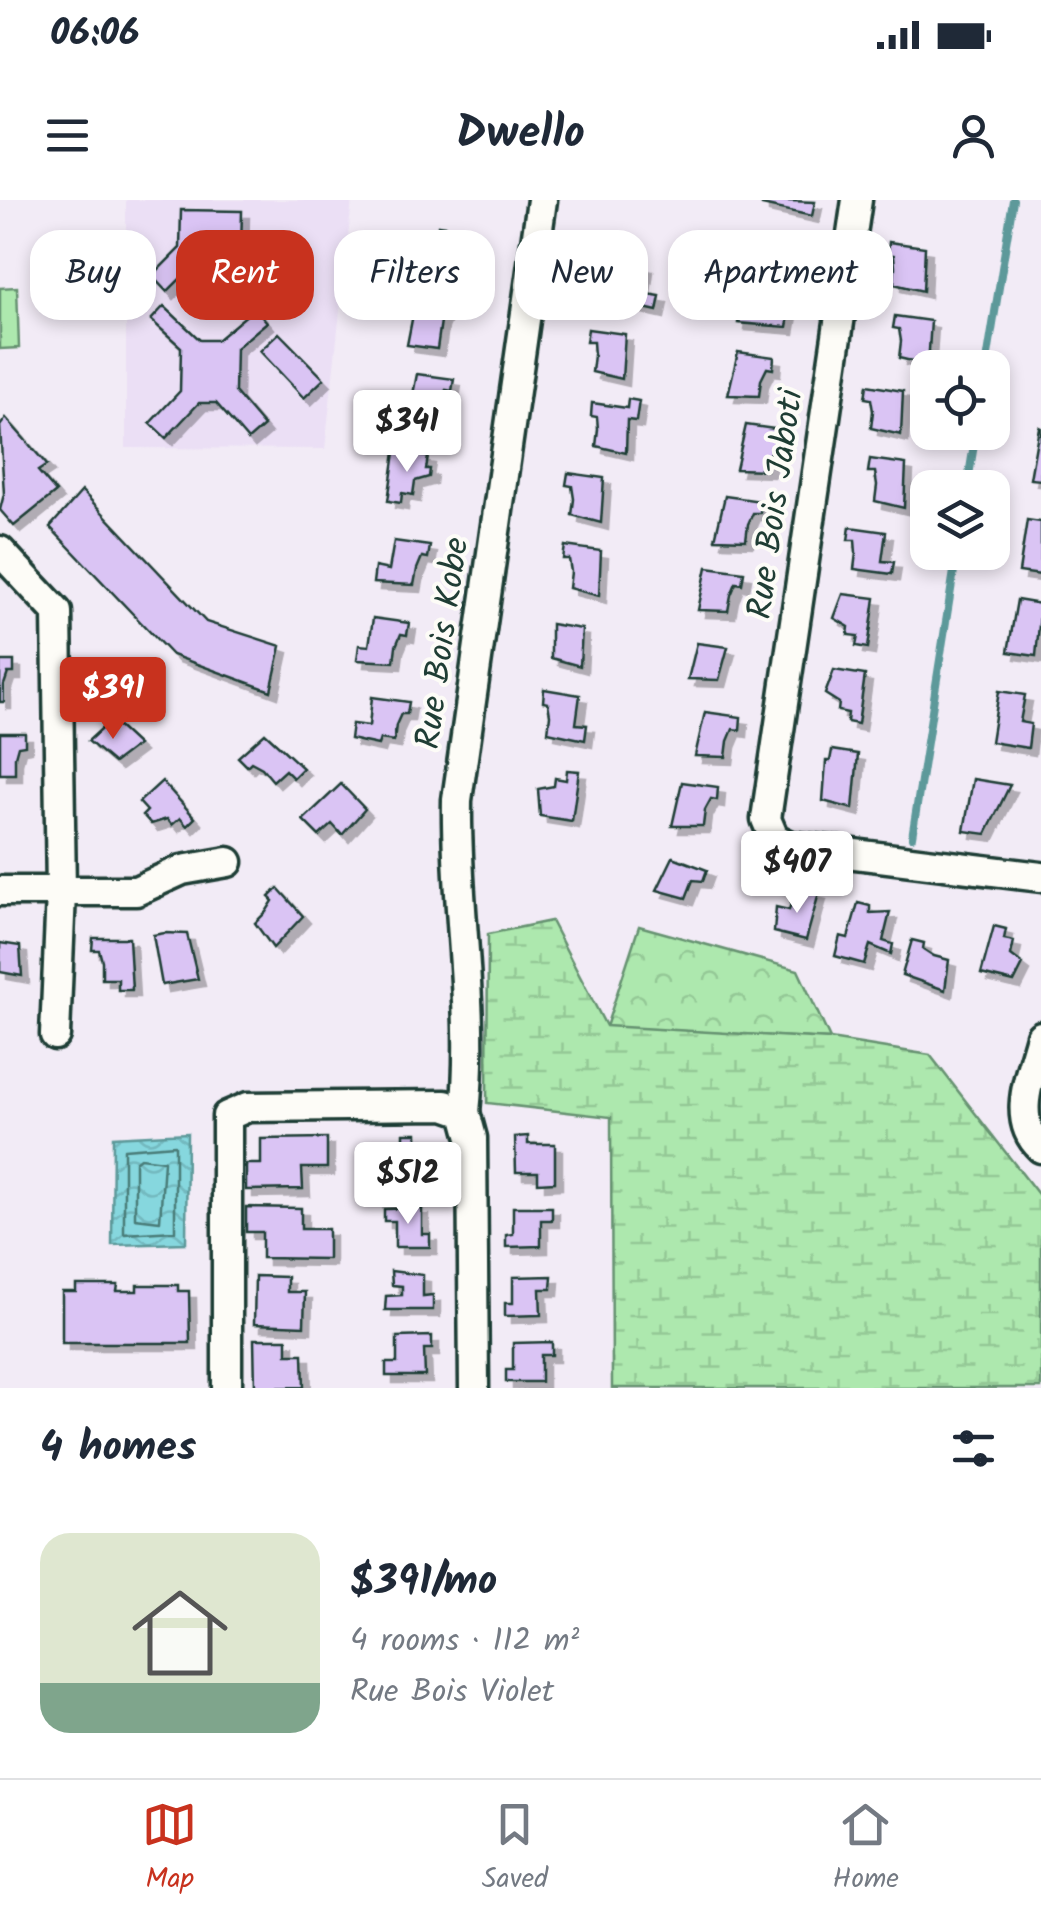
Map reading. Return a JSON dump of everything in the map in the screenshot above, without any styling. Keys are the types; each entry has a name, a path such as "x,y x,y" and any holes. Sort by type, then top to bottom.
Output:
{"street":[{"name":"Rue Bois Kobe","path":"474,1388 472,1138 466,1112 466,991 456,875 457,800 542,200"},
{"name":"Rue Bois Jaboti","path":"857,200 766,819 774,838 790,846 1041,876"},
{"path":"0,551 57,612 61,893 54,1035"},
{"path":"0,891 136,892 182,870 228,862"},
{"path":"1041,1036 1023,1108 1028,1133 1041,1148"},
{"path":"226,1388 227,1116 248,1107 445,1105 466,1112"}],"shaded area":[{"path":"126,200 352,200 349,230 334,230 334,320 339,320 325,449 126,448 126,320 156,320 156,230 126,230"}],"green space":[{"path":"17,287 19,348 0,349 0,288"},
{"path":"551,921 606,1026 830,1039 930,1055 1041,1198 1041,1388 612,1388 611,1117 487,1103 488,934"},
{"path":"639,926 798,970 830,1039 606,1027"}],"water":[{"path":"187,1133 186,1243 112,1245 113,1137"}],"building":[{"path":"762,200 815,202 812,216 762,205"},
{"path":"181,210 242,211 242,230 180,230"},
{"path":"438,225 474,230 437,230"},
{"path":"893,243 925,247 923,291 894,284"},
{"path":"176,252 176,283 167,292 156,280 156,272"},
{"path":"648,294 660,296 657,311 648,309"},
{"path":"164,306 200,340 217,340 241,320 267,322 236,348 235,392 264,426 248,440 216,403 199,403 166,438 150,423 180,391 181,347 151,320 156,320"},
{"path":"895,316 931,321 929,350 910,350 910,361 899,358 899,329 893,328"},
{"path":"412,320 441,320 437,349 407,345"},
{"path":"738,320 788,320 787,327 738,323"},
{"path":"588,329 625,334 622,379 592,372 593,342 586,342"},
{"path":"279,333 324,379 304,398 260,351"},
{"path":"738,352 774,357 773,369 767,368 761,380 759,396 728,395"},
{"path":"417,374 454,379 452,391 446,390 440,401 438,418 422,416 421,427 407,425"},
{"path":"867,385 903,391 901,435 871,428 873,411 871,399 865,398"},
{"path":"628,399 639,401 636,421 627,420 626,453 596,446 597,417 591,416 592,403 627,408"},
{"path":"6,418 47,465 38,471 56,492 14,526 0,510 4,494 0,426"},
{"path":"746,425 782,430 781,443 775,442 769,454 767,470 736,469"},
{"path":"1041,428 1041,480 1030,479"},
{"path":"395,452 428,457 426,469 430,469 429,477 415,481 413,495 402,493 401,503 388,501"},
{"path":"870,459 906,464 904,508 875,501 877,485 875,472 868,472"},
{"path":"568,473 604,478 601,523 572,515 574,499 572,486 566,485"},
{"path":"82,491 206,622 281,646 271,691 172,655 50,527"},
{"path":"725,496 761,501 760,513 753,513 748,524 746,540 715,539"},
{"path":"1027,520 1041,522 1041,575 1019,572"},
{"path":"850,527 886,532 882,561 894,562 892,574 854,569 855,540 848,540"},
{"path":"394,541 430,546 428,558 422,557 417,569 414,585 373,583 375,567 389,570"},
{"path":"565,546 601,551 599,596 569,588 571,572 569,559 563,559"},
{"path":"707,567 744,572 742,584 736,583 731,595 728,611 698,610"},
{"path":"843,594 875,598 868,648 856,646 858,636 848,635 849,627 834,618"},
{"path":"1017,600 1041,604 1036,656 1008,652"},
{"path":"373,618 409,623 407,635 401,634 396,646 394,662 357,660 359,645 369,646"},
{"path":"551,624 582,629 580,666 551,658"},
{"path":"697,643 728,647 719,680 688,679"},
{"path":"0,661 14,661 14,673 8,673 4,685 4,702 0,702"},
{"path":"834,670 865,675 858,724 847,722 848,713 838,711 839,703 825,694"},
{"path":"544,689 580,695 576,724 587,725 585,740 548,732 550,715 548,703 543,702"},
{"path":"999,691 1025,695 1020,722 1031,724 1028,748 991,742"},
{"path":"372,697 409,702 407,714 401,714 396,725 394,741 380,739 378,745 350,739 352,724 369,726"},
{"path":"705,712 741,717 740,730 733,729 728,741 726,757 695,756"},
{"path":"111,720 138,745 114,763 88,741"},
{"path":"0,733 25,733 25,745 18,746 15,757 15,774 0,774"},
{"path":"265,733 303,768 293,778 285,770 273,781 262,768 251,762 247,766 238,757"},
{"path":"832,750 858,754 853,809 823,801 826,761 830,761"},
{"path":"567,770 579,771 572,821 540,816 538,789 554,786 555,778 566,780"},
{"path":"973,779 1010,785 986,834 964,831"},
{"path":"162,781 195,818 187,826 180,818 172,825 167,819 151,824 143,815 147,811 139,802"},
{"path":"682,782 718,787 717,800 711,799 705,810 703,826 672,826"},
{"path":"341,784 365,809 342,835 332,824 319,836 303,820"},
{"path":"673,857 707,870 703,881 693,880 686,898 657,890"},
{"path":"278,888 303,916 273,948 255,923 266,912 273,901 269,897"},
{"path":"806,890 819,893 806,940 774,932 776,907 789,910 793,896 804,899"},
{"path":"858,903 870,906 870,913 890,912 883,941 893,944 891,954 870,945 864,964 835,956 840,936 848,938"},
{"path":"994,926 1006,929 1004,939 1014,941 1011,955 1023,964 1014,982 981,974"},
{"path":"187,934 198,979 162,985 153,935"},
{"path":"93,938 129,938 132,990 118,990 118,979 102,979 102,961 99,950 92,950"},
{"path":"912,940 924,943 923,949 934,956 949,960 945,990 902,975"},
{"path":"0,943 20,946 22,976 0,972"},
{"path":"404,1133 417,1133 418,1171 391,1171 391,1182 379,1182 378,1144 404,1143"},
{"path":"528,1136 528,1144 555,1144 555,1182 538,1183 538,1172 516,1172 515,1137"},
{"path":"327,1138 327,1168 302,1168 303,1189 246,1190 246,1164 261,1164 261,1139"},
{"path":"246,1207 301,1208 301,1229 328,1229 328,1259 262,1258 262,1232 246,1232"},
{"path":"513,1207 552,1207 552,1220 541,1220 541,1246 506,1247 506,1235 513,1234"},
{"path":"422,1208 422,1234 430,1234 430,1247 395,1247 395,1221 384,1221 384,1209"},
{"path":"391,1271 423,1275 423,1296 433,1295 433,1310 385,1310 386,1296 402,1295 402,1286 392,1285"},
{"path":"255,1276 287,1277 287,1292 305,1292 304,1326 254,1324"},
{"path":"552,1276 551,1289 540,1289 541,1315 505,1316 505,1303 513,1303 513,1277"},
{"path":"76,1285 118,1285 117,1291 137,1291 137,1285 178,1285 178,1291 189,1291 190,1343 62,1343 62,1292 76,1292"},
{"path":"432,1336 432,1349 424,1349 425,1376 386,1376 386,1363 397,1363 397,1337"},
{"path":"254,1339 287,1339 287,1354 303,1354 304,1387 255,1388"},
{"path":"552,1342 552,1355 541,1355 541,1382 506,1382 506,1370 513,1370 513,1343"}],"waterway":[{"path":"989,350 1013,200"},
{"path":"970,470 973,450"},
{"path":"912,837 954,570"}]}
